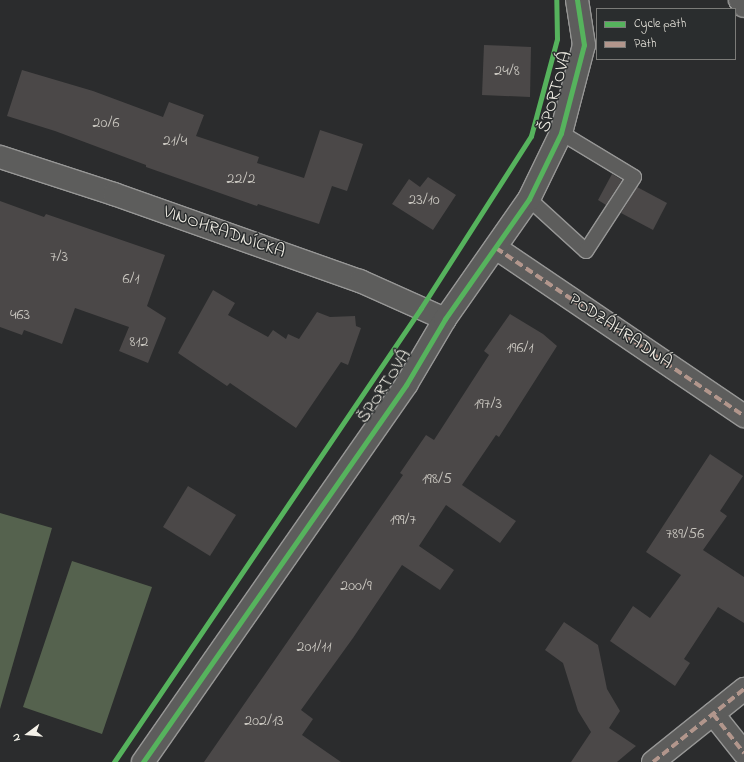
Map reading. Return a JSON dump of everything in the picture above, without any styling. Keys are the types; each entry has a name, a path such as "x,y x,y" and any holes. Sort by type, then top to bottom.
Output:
{"street":[{"name":"ŠPORTOVÁ","path":"143,762 406,385 445,318 496,248 529,198 561,133 584,46 577,0"},
{"path":"740,0 744,6"},
{"name":"VINOHRADNÍCKA","path":"0,157 114,194 352,278 445,318"},
{"name":"PODZÁHRADNÁ","path":"496,248 744,416"},
{"path":"653,762 744,689"},
{"path":"713,714 744,753"}],"lane":[{"path":"529,198 586,251 634,176 561,133"}],"green space":[{"path":"0,513 52,528 0,709"},
{"path":"72,561 152,587 102,734 23,707"}],"building":[{"path":"484,45 531,47 530,97 482,95"},
{"path":"22,70 93,91 163,117 169,102 204,115 196,136 259,157 257,163 304,178 320,130 363,144 347,191 332,186 319,224 258,204 257,206 146,167 146,165 55,131 7,116"},
{"path":"612,174 622,180 606,205 598,200"},
{"path":"428,177 456,195 433,230 392,204 409,179 420,187"},
{"path":"637,187 667,203 653,230 621,213"},
{"path":"0,201 44,217 46,214 165,255 147,306 166,318 148,363 119,351 129,327 75,308 62,344 24,330 22,335 0,327"},
{"path":"213,290 235,303 228,315 268,337 273,330 286,339 288,334 299,339 317,312 330,317 355,316 356,326 361,328 348,365 341,362 296,428 230,383 227,386 178,353"},
{"path":"510,314 543,334 557,346 499,437 496,435 462,485 516,521 500,543 446,505 419,546 454,570 440,590 402,565 353,638 301,710 313,719 302,735 341,762 204,762 403,475 400,473 426,435 434,440 489,355 484,351"},
{"path":"710,454 743,476 720,511 727,516 703,550 744,577 744,623 718,607 684,659 690,663 675,686 610,641 633,606 650,618 681,575 646,552"},
{"path":"188,486 236,515 210,556 163,527"},
{"path":"564,622 598,645 607,689 620,711 609,728 636,746 617,762 571,762 591,732 578,711 563,663 545,650"}],"marked path":[{"path":"496,248 744,416"},
{"path":"653,762 744,689"},
{"path":"713,714 744,753"}],"cycle path":[{"path":"114,762 421,308 531,136 557,39 556,0"},
{"path":"143,762 406,385 445,319 529,199 561,133 584,45 577,0"}]}
